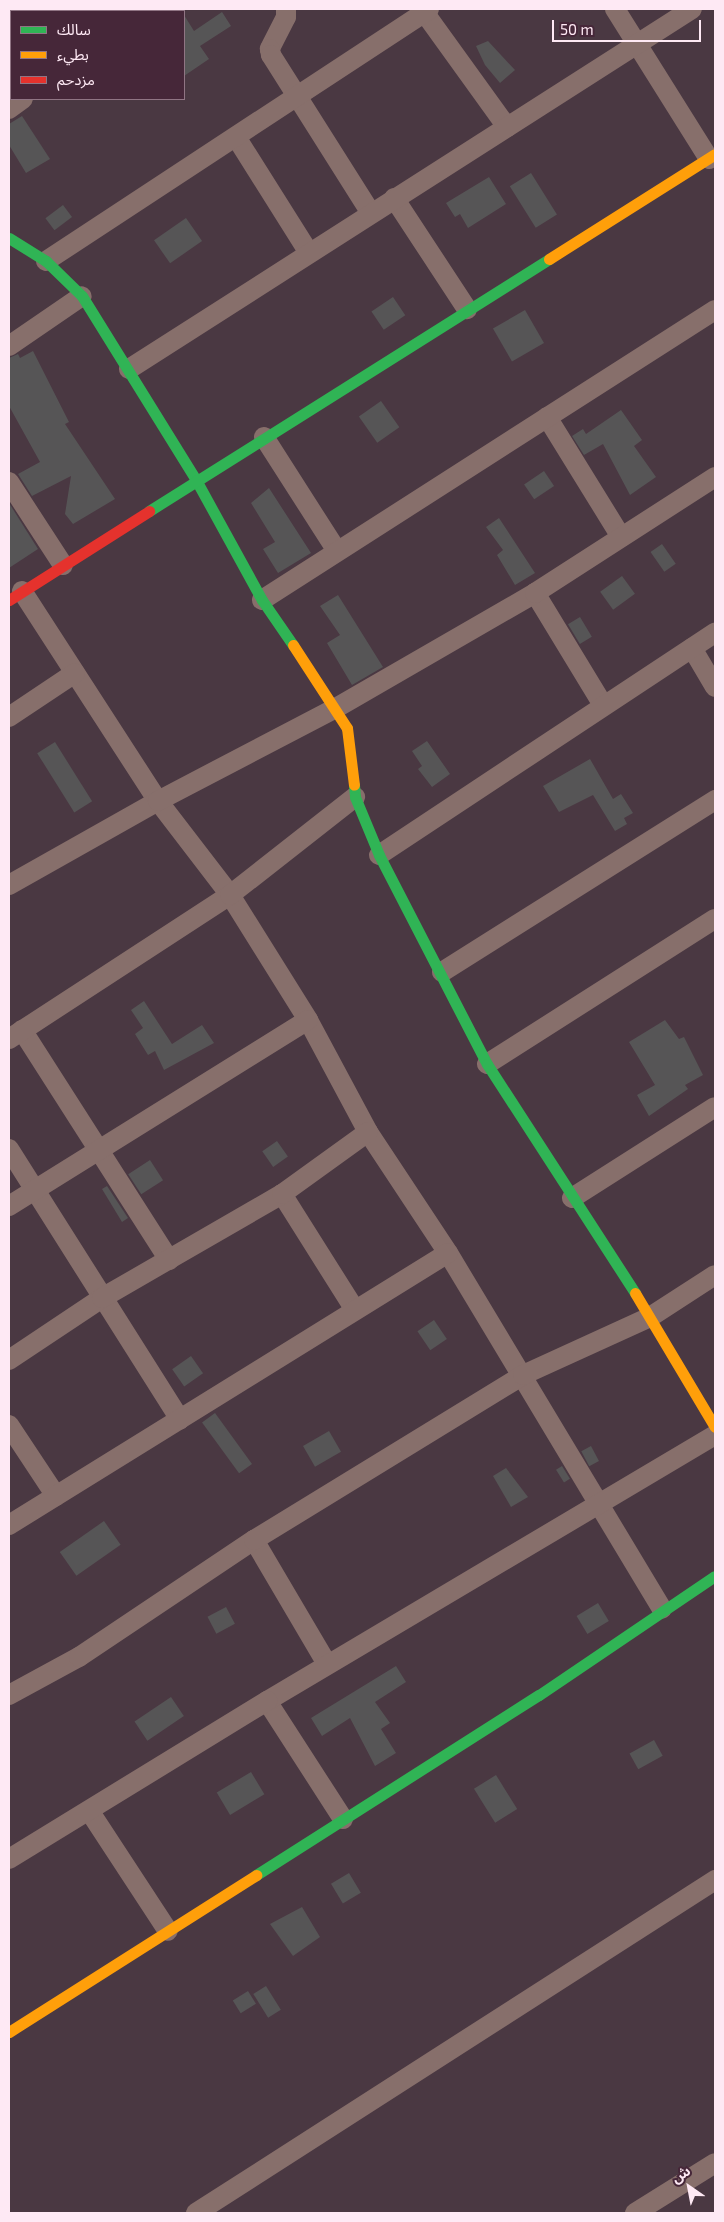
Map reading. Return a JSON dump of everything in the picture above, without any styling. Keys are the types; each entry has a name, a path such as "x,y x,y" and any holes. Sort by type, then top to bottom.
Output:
{"street":[{"path":"286,9 286,17 270,49 297,98 371,213"},
{"path":"615,9 712,156 264,437 15,596 74,673 158,800 230,895 308,1020 368,1132 448,1253 662,1609"},
{"path":"129,369 692,9"},
{"path":"46,261 297,98 427,10 507,127"},
{"path":"9,110 22,100"},
{"path":"236,137 309,253"},
{"path":"394,198 467,309"},
{"path":"9,238 46,261 82,296 129,369 196,480 262,600 336,708 347,728 352,749 355,797 378,855 442,972 487,1064 650,1317 715,1427"},
{"path":"9,346 82,296"},
{"path":"262,600 715,310"},
{"path":"547,417 622,537"},
{"path":"264,437 337,551"},
{"path":"9,885 158,800 336,708 535,593 715,477"},
{"path":"9,482 63,565"},
{"path":"535,593 603,704"},
{"path":"378,855 603,704 715,633"},
{"path":"692,648 715,687"},
{"path":"9,717 74,673"},
{"path":"169,1260 100,1150 16,1035 230,895 355,797"},
{"path":"442,972 715,800"},
{"path":"487,1064 715,918"},
{"path":"9,1206 308,1020"},
{"path":"572,1198 715,1107"},
{"path":"9,1360 102,1298 282,1194 368,1132"},
{"path":"9,1149 180,1418"},
{"path":"282,1194 355,1310"},
{"path":"9,1525 448,1253"},
{"path":"9,1695 79,1657 254,1540 523,1375 650,1317 715,1275"},
{"path":"9,1425 56,1496"},
{"path":"9,1859 90,1812 327,1664 715,1435"},
{"path":"254,1540 327,1664"},
{"path":"9,2032 539,1695 662,1609 715,1576"},
{"path":"267,1701 343,1819"},
{"path":"90,1812 168,1931"},
{"path":"196,2213 715,1880"},
{"path":"635,2213 715,2163"}],"building":[{"path":"222,12 231,26 200,46 209,59 185,75 185,17 194,31"},
{"path":"488,41 515,70 500,83 485,65 476,46"},
{"path":"22,116 50,159 26,173 9,145 9,124"},
{"path":"531,173 557,215 536,228 510,186"},
{"path":"489,177 506,204 468,228 460,214 455,217 446,203"},
{"path":"63,205 72,217 54,230 45,218"},
{"path":"186,218 202,241 170,263 154,240"},
{"path":"393,297 405,315 384,330 371,312"},
{"path":"525,310 544,343 512,361 493,328"},
{"path":"33,351 69,422 65,424 115,499 73,524 65,514 71,476 32,496 18,474 40,462 9,406 9,358 18,354 20,358"},
{"path":"381,401 399,427 377,443 359,416"},
{"path":"621,410 642,440 634,446 656,477 630,495 603,444 584,455 572,436 583,429 586,434"},
{"path":"544,471 554,486 534,499 524,484"},
{"path":"269,488 311,553 278,573 263,549 275,542 251,503"},
{"path":"9,503 38,549 9,568"},
{"path":"499,518 535,573 515,585 497,555 503,550 486,527"},
{"path":"662,544 676,564 664,572 651,552"},
{"path":"622,576 635,594 613,610 600,592"},
{"path":"338,595 383,667 352,685 327,643 340,635 320,606"},
{"path":"580,617 592,637 580,644 568,624"},
{"path":"427,741 450,774 432,787 418,769 422,766 412,751"},
{"path":"55,742 92,801 74,812 37,753"},
{"path":"590,759 613,799 621,794 633,813 624,818 627,824 615,831 593,795 559,812 543,786"},
{"path":"144,1001 172,1044 202,1025 214,1043 164,1070 155,1051 148,1055 135,1034 143,1028 131,1010"},
{"path":"665,1020 679,1039 684,1037 703,1075 685,1085 688,1089 649,1116 637,1095 655,1085 629,1042"},
{"path":"277,1141 288,1157 273,1167 262,1151"},
{"path":"150,1160 163,1180 141,1194 128,1174"},
{"path":"107,1186 128,1218 122,1222 102,1189"},
{"path":"434,1320 447,1339 430,1350 417,1331"},
{"path":"191,1356 203,1373 184,1386 172,1369"},
{"path":"215,1413 252,1464 239,1473 202,1422"},
{"path":"329,1431 341,1452 315,1467 303,1446"},
{"path":"591,1446 599,1461 589,1466 581,1451"},
{"path":"562,1466 570,1479 564,1482 556,1470"},
{"path":"506,1468 528,1497 511,1507 493,1476"},
{"path":"104,1521 121,1545 76,1576 60,1552"},
{"path":"598,1603 609,1621 587,1634 577,1616"},
{"path":"226,1607 235,1624 216,1634 207,1617"},
{"path":"396,1666 406,1682 375,1702 390,1723 381,1729 396,1753 375,1766 350,1718 322,1736 311,1718"},
{"path":"171,1697 184,1716 147,1741 135,1722"},
{"path":"654,1740 663,1756 638,1769 630,1754"},
{"path":"251,1772 264,1794 230,1815 217,1793"},
{"path":"496,1775 517,1809 495,1823 474,1789"},
{"path":"349,1873 361,1893 343,1904 331,1884"},
{"path":"302,1907 320,1937 293,1956 270,1924"},
{"path":"266,1986 281,2010 268,2018 253,1994"},
{"path":"248,1991 256,2004 241,2013 233,2001"}],"traffic: fast":[{"path":"9,238 46,261 82,296 196,480 262,600 293,645"},
{"path":"149,511 549,259"},
{"path":"354,785 355,797 379,855 487,1064 635,1293"},
{"path":"256,1875 539,1695 715,1576"}],"traffic: slow":[{"path":"549,259 715,154"},
{"path":"293,645 347,728 354,785"},
{"path":"635,1293 715,1427"},
{"path":"9,2032 256,1875"}],"traffic: jam":[{"path":"9,600 149,511"}]}
